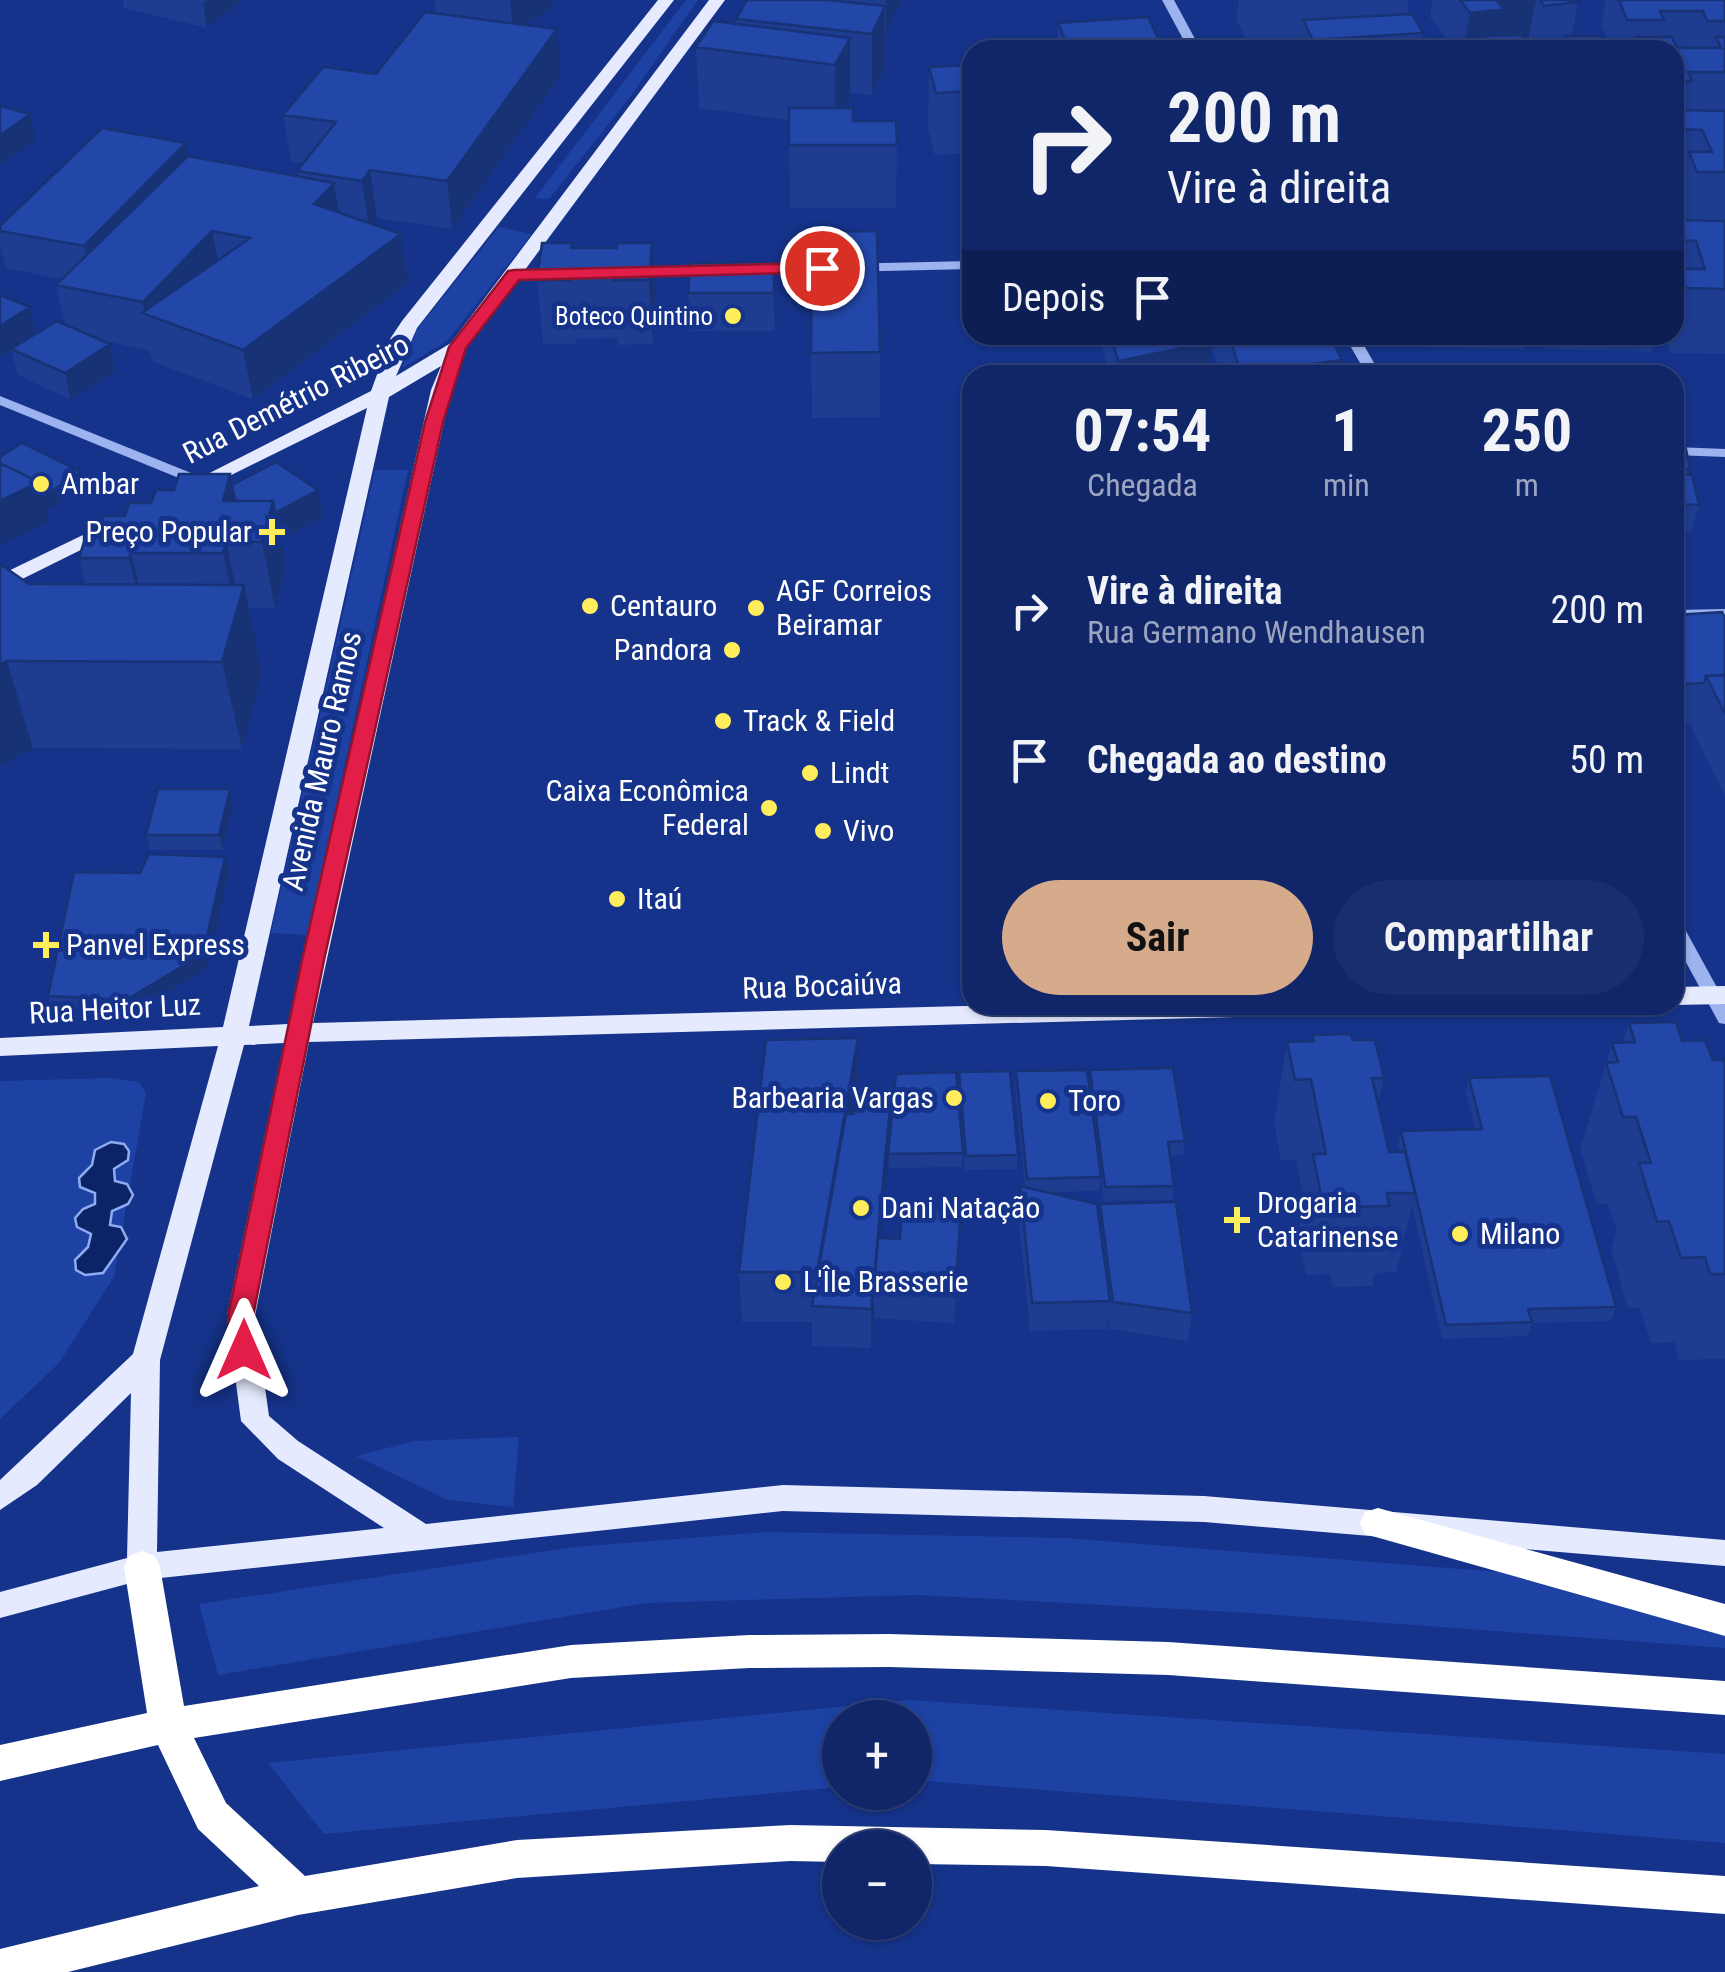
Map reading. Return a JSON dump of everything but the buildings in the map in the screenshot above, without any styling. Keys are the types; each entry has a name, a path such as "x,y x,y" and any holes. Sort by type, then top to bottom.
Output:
{"highway":[{"path":"1378,1524 1725,1620"},
{"path":"142,1567 168,1726 212,1816 298,1896"},
{"path":"0,1763 168,1726 360,1691 607,1658 950,1649 1317,1665 1725,1698"},
{"path":"0,1968 298,1896 517,1859 790,1843 1046,1848 1725,1895"}],"main road":[{"name":"Avenida Mauro Ramos","path":"142,1567 146,1360 234,1036 380,394 409,326 666,0"},
{"name":"Avenida Mauro Ramos","path":"421,1536 288,1450 255,1421 240,1316 441,390 458,347 717,0"},
{"name":"Rua Demétrio Ribeiro","path":"168,499 380,394 458,347"},
{"path":"0,582 134,516"},
{"path":"1684,997 1721,1003"},
{"name":"Rua Bocaiúva","path":"234,1036 973,1015"},
{"name":"Rua Heitor Luz","path":"0,1047 234,1036"},
{"path":"0,1497 27,1476 146,1360"},
{"path":"0,1604 142,1567 783,1498 1204,1509 1725,1553"}],"street":[{"path":"1168,0 1190,40"},
{"path":"617,273 962,265"},
{"path":"514,275 581,274"},
{"path":"0,400 202,482"},
{"path":"1684,451 1725,452"},
{"path":"1684,615 1725,614"},
{"path":"1684,941 1721,1003"}],"shaded area":[{"path":"686,0 698,0 630,97 549,199 535,198"},
{"path":"499,227 532,234 447,341 402,368 416,331"},
{"path":"375,470 408,470 308,935 271,933"},
{"path":"111,1078 139,1082 146,1093 114,1277 59,1363 0,1419 0,1081"},
{"path":"111,1142 124,1144 129,1151 128,1160 114,1169 115,1181 127,1184 133,1195 128,1204 112,1211 110,1225 121,1227 127,1239 103,1273 85,1275 76,1270 75,1260 88,1247 91,1234 77,1227 75,1218 95,1204 95,1193 80,1187 79,1178 92,1165 95,1150"},
{"path":"519,1437 513,1507 448,1500 356,1456 414,1441"},
{"path":"768,1532 1066,1538 1525,1574 1725,1631 1725,1648 1251,1613 919,1595 646,1603 218,1675 199,1604 574,1547"},
{"path":"932,1701 1725,1754 1725,1843 932,1781"},
{"path":"822,1709 822,1789 324,1834 268,1763"}],"place":[{"name":"Boteco Quintino","path":"733,316"},
{"name":"Ambar","path":"41,484"},
{"name":"Preço Popular","path":"272,532"},
{"name":"Centauro","path":"590,606"},
{"name":"AGF Correios Beiramar","path":"756,608"},
{"name":"Pandora","path":"732,650"},
{"name":"Track & Field","path":"723,721"},
{"name":"Lindt","path":"810,773"},
{"name":"Caixa Econômica Federal","path":"769,808"},
{"name":"Vivo","path":"823,831"},
{"name":"Itaú","path":"617,899"},
{"name":"Panvel Express","path":"46,945"},
{"name":"Barbearia Vargas","path":"954,1098"},
{"name":"Toro","path":"1048,1101"},
{"name":"Dani Natação","path":"861,1208"},
{"name":"Drogaria Catarinense","path":"1237,1220"},
{"name":"Milano","path":"1460,1234"},
{"name":"L'Île Brasserie","path":"783,1282"}],"route":[{"path":"244,1350 240,1316 313,960 441,390 458,347 514,275 822,268"}]}
